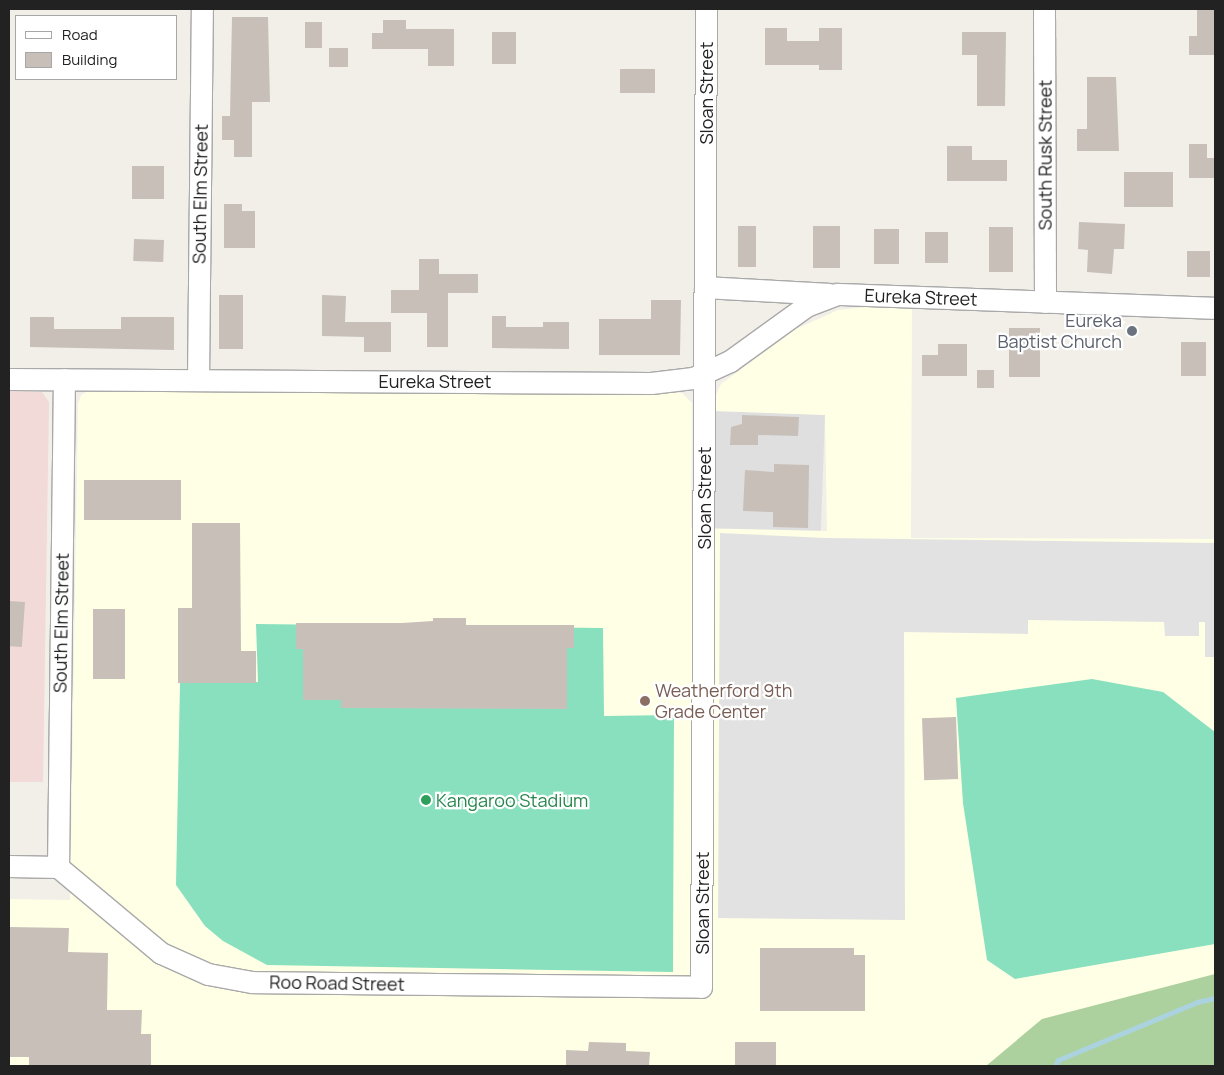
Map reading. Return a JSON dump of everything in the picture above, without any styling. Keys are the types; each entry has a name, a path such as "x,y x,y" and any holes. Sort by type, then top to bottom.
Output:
{"street":[{"name":"South Elm Street","path":"198,379 202,9"},
{"name":"Sloan Street","path":"702,987 706,9"},
{"name":"South Rusk Street","path":"1044,9 1045,302"},
{"name":"Eureka Street","path":"705,287 837,294 1215,308"},
{"name":"Eureka Street","path":"9,378 651,383 693,378 730,361 806,306 837,294"},
{"name":"South Elm Street","path":"58,867 64,379"},
{"path":"9,866 58,867"},
{"name":"Roo Road Street","path":"58,867 161,953 208,974 252,982 702,987"}],"shaded area":[{"name":"Weatherford 9th Grade Center","path":"867,307 912,308 911,538 1215,539 1215,998 1055,1066 9,1066 9,899 70,900 78,404 81,395 88,391 682,393 692,403 691,528 827,531 825,415 715,411 715,397 721,384 796,329 838,310"},
{"path":"9,391 42,392 49,402 43,782 9,782"},
{"path":"715,411 825,415 821,533 711,529"},
{"path":"720,533 826,538 1215,543 1215,657 1205,657 1205,622 1199,622 1199,636 1165,636 1164,622 1028,620 1028,634 904,632 905,920 718,918"}],"green space":[{"name":"Kangaroo Stadium","path":"256,624 603,628 604,716 674,715 673,972 267,965 223,941 205,926 176,885 180,683 258,682"},
{"path":"1092,679 1163,692 1215,732 1215,944 1015,979 987,960 963,803 956,698"},
{"path":"1215,974 1215,1066 986,1066 1042,1019"}],"building":[{"path":"1197,9 1215,9 1215,55 1189,55 1189,36 1197,36"},
{"path":"232,17 268,17 270,102 252,102 252,157 234,157 234,140 222,140 222,116 230,116"},
{"path":"383,20 406,20 406,29 454,29 454,66 428,66 428,49 372,49 372,33 383,33"},
{"path":"305,22 322,22 322,48 305,48"},
{"path":"765,28 787,28 787,41 819,41 819,28 842,28 842,70 819,70 819,65 765,65"},
{"path":"492,32 516,32 516,64 492,64"},
{"path":"962,32 1006,32 1005,106 977,106 977,55 962,55"},
{"path":"329,48 348,48 348,67 329,67"},
{"path":"620,69 655,69 655,93 620,93"},
{"path":"1087,77 1116,77 1119,151 1077,151 1077,129 1087,129"},
{"path":"1189,144 1207,144 1207,158 1214,158 1214,178 1189,178"},
{"path":"947,146 972,146 972,160 1007,160 1007,181 947,181"},
{"path":"132,166 164,166 164,199 132,199"},
{"path":"1124,172 1173,172 1173,207 1124,207"},
{"path":"224,204 242,204 242,211 255,211 255,248 224,248"},
{"path":"1079,222 1125,224 1124,249 1114,249 1112,274 1087,272 1088,250 1078,249"},
{"path":"738,226 756,226 756,267 738,267"},
{"path":"813,226 840,226 840,268 813,268"},
{"path":"989,227 1013,227 1013,272 989,272"},
{"path":"874,229 899,229 899,264 874,264"},
{"path":"925,232 948,232 948,263 925,263"},
{"path":"134,239 164,240 163,262 133,261"},
{"path":"1187,251 1210,251 1210,277 1187,277"},
{"path":"419,259 439,259 439,274 478,274 478,293 448,293 448,347 427,347 427,313 391,313 391,290 419,290"},
{"path":"219,295 243,295 243,349 219,349"},
{"path":"322,295 346,296 345,322 391,322 391,352 364,352 364,337 322,336"},
{"path":"651,300 681,300 680,355 599,355 599,319 651,319"},
{"path":"492,316 506,316 506,327 543,327 543,322 569,322 569,349 492,348"},
{"path":"30,317 54,317 54,329 121,329 121,317 174,317 174,350 30,347"},
{"path":"1009,328 1040,328 1040,377 1009,377"},
{"path":"1181,342 1206,342 1206,376 1181,376"},
{"path":"938,344 967,344 967,376 922,376 922,355 938,355"},
{"path":"977,370 994,370 994,388 977,388"},
{"path":"742,415 799,417 798,436 758,435 758,445 730,445 731,427 742,424"},
{"path":"774,464 809,465 808,528 773,527 773,512 743,511 745,470 774,472"},
{"path":"84,480 181,480 181,520 84,520"},
{"path":"192,523 240,523 241,651 256,651 256,683 178,683 178,608 192,608"},
{"path":"9,601 25,602 22,647 9,646"},
{"path":"93,609 125,609 125,679 93,679"},
{"path":"433,618 466,618 466,625 574,625 574,648 567,648 567,709 341,708 341,700 303,700 303,649 296,649 296,623 402,623 433,621"},
{"path":"956,717 958,779 924,780 922,718"},
{"path":"9,927 69,928 68,952 108,953 107,1010 142,1010 141,1034 151,1034 151,1066 29,1066 29,1057 9,1057"},
{"path":"760,948 854,948 854,955 865,955 865,1011 760,1011"},
{"path":"589,1042 626,1043 626,1051 650,1052 649,1066 566,1066 566,1050 588,1051"},
{"path":"735,1042 776,1042 776,1066 735,1066"}],"waterway":[{"path":"1055,1066 1058,1060 1197,1002 1215,998"}],"place":[{"name":"Eureka Baptist Church","path":"1132,331"},
{"name":"Weatherford 9th Grade Center","path":"645,701"},
{"name":"Kangaroo Stadium","path":"426,800"}]}
